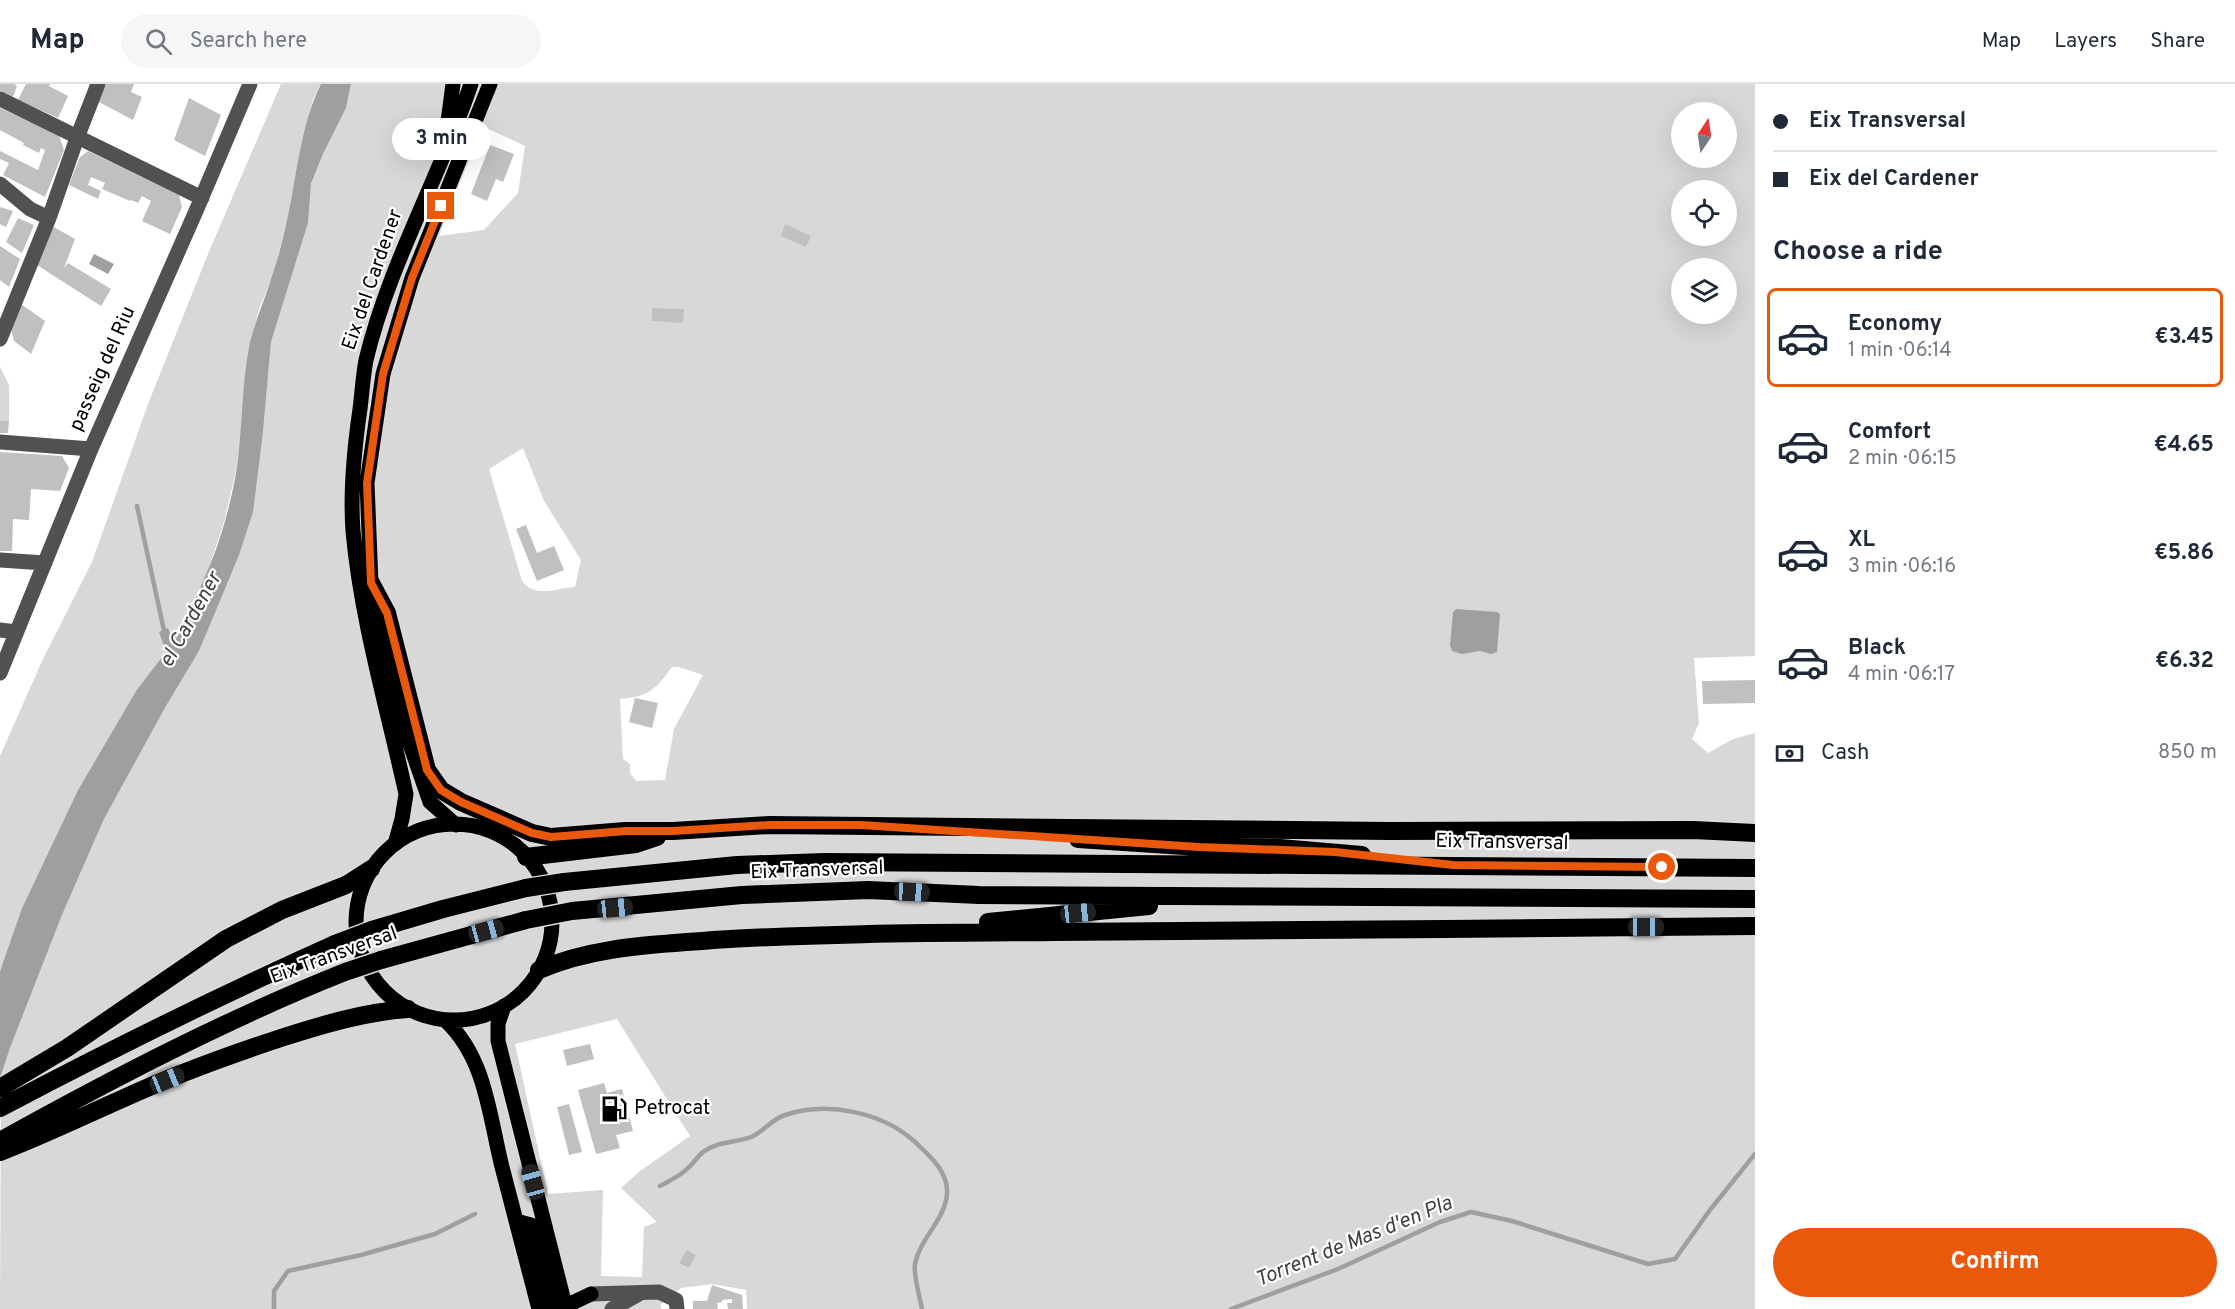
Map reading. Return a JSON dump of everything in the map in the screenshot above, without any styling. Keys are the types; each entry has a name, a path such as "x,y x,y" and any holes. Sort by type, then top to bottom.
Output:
{"highway":[{"path":"371,583 387,613 427,770 441,790 461,802 532,833 551,837 626,831 673,831 769,825 1390,831 1693,830 1755,833"},
{"path":"861,825 1199,847 1324,851 1453,865"},
{"path":"526,856 636,844 673,831"},
{"name":"Eix Transversal","path":"0,1108 237,987 335,944 372,930 443,909 526,888 564,882 737,865 824,862 1755,868"},
{"path":"0,1088 67,1048 226,939 282,910 346,885 371,870"},
{"name":"Eix Transversal","path":"0,1141 51,1123 288,995 345,972 526,920 572,911 742,895 868,890 978,895 1755,899"},
{"path":"888,933 1243,896"},
{"path":"539,970 584,953 638,946 888,933 1755,926"},
{"path":"0,1152 51,1123 123,1098 234,1054 367,1013 408,1009"}],"main road":[{"name":"Eix del Cardener","path":"440,159 453,84"},
{"name":"Eix del Cardener","path":"395,844 402,819 405,794 368,632 359,580 353,529 352,464 369,351 381,310 471,84"},
{"name":"Eix del Cardener","path":"435,221 443,175 479,84"},
{"name":"Eix del Cardener","path":"456,825 430,802 422,784 392,682 371,583 367,483 383,374 412,278 490,84"},
{"path":"456,825 477,827 491,832 510,842 526,856 537,870 545,886 551,914 550,943 539,970 526,989 504,1006 475,1018 445,1020 408,1009 377,983 359,947 356,930 357,907 363,885 371,870 395,844 424,829 456,825"},
{"path":"504,1006 498,1024 498,1041 568,1309"},
{"path":"445,1020 460,1033 484,1087 539,1309"},
{"path":"516,1221 531,1225 554,1309"},
{"path":"568,1309 572,1303 591,1294"}],"street":[{"path":"0,339 49,218 76,138 99,84"},
{"name":"passeig del Riu","path":"1,666 91,449 250,84"},
{"path":"0,99 202,198"},
{"path":"0,184 30,209"},
{"path":"0,199 49,218"},
{"path":"0,442 91,449"},
{"path":"0,560 45,563"},
{"path":"0,630 16,632"},
{"path":"612,1309 642,1292"},
{"path":"591,1294 659,1292 676,1300 677,1309"}],"shaded area":[{"path":"281,84 321,84 313,100 302,139 287,220 274,273 259,309 250,344 242,432 224,522 207,573 174,645 136,691 78,790 22,908 0,971 0,756 42,661 92,562 148,404 208,254"},
{"path":"351,84 1755,84 1755,656 1694,658 1699,723 1692,739 1708,753 1733,739 1755,733 1755,1309 747,1309 746,1290 712,1284 681,1288 660,1305 662,1309 0,1309 1,1077 62,915 104,819 199,651 218,604 263,432 271,342 308,223 311,185 323,154 346,108","holes":["480,125 525,146 518,193 484,230 439,236","523,448 544,501 581,560 575,587 540,591 534,590 522,581 489,469","672,667 703,675 674,729 665,780 636,781 630,773 630,764 623,759 620,699 645,694 656,686","617,1019 690,1136 640,1171 621,1188 657,1222 644,1227 642,1277 601,1276 603,1190 548,1194 515,1044"]},
{"path":"0,367 9,385 9,421 0,421"}],"water":[{"name":"el Cardener","path":"321,84 351,84 346,108 311,184 308,223 271,342 253,512 239,555 199,651 104,819 62,915 0,1079 0,971 22,908 78,790 136,691 166,652 159,632 168,628 174,644 220,537 236,473 250,342 279,254 308,117"},
{"path":"94,254 114,264 108,274 89,264"},
{"path":"1456,609 1500,614 1497,652 1491,654 1480,651 1462,654 1452,651 1450,645 1453,612"}],"building":[{"path":"0,84 17,86 13,97 0,91"},
{"path":"26,84 50,84 49,86 68,96 58,118 18,100"},
{"path":"106,84 134,84 131,92 142,97 133,120 99,102"},
{"path":"189,98 221,115 205,156 174,140"},
{"path":"0,108 59,135 64,150 45,197 3,175 9,163 0,159 0,151 38,170 45,150 41,148 39,153 0,130"},
{"path":"490,145 514,154 503,182 496,179 487,201 471,194"},
{"path":"88,151 179,195 182,207 170,234 142,221 151,201 142,196 138,203 130,201 102,189 105,183 91,177 88,185 101,191 98,199 69,185 80,157"},
{"path":"0,207 13,211 6,227 0,224"},
{"path":"18,218 34,225 22,253 6,242"},
{"path":"785,224 811,236 806,247 781,236"},
{"path":"52,226 75,239 64,268 68,263 111,289 101,306 37,265"},
{"path":"0,246 20,259 9,287 0,280"},
{"path":"21,304 45,321 31,354 14,341 11,329"},
{"path":"652,308 684,309 683,323 652,321"},
{"path":"0,421 9,421 8,433 0,433"},
{"path":"0,452 62,456 69,468 60,491 31,489 29,520 13,519 12,551 0,551"},
{"path":"526,525 537,553 554,546 564,570 537,581 516,529"},
{"path":"1755,680 1755,703 1703,704 1702,681"},
{"path":"635,698 658,703 652,728 629,722"},
{"path":"590,1044 594,1059 567,1066 563,1050"},
{"path":"604,1083 607,1093 622,1089 633,1131 616,1135 620,1148 596,1154 578,1090"},
{"path":"569,1104 582,1152 569,1155 557,1107"},
{"path":"687,1250 696,1255 689,1268 679,1263"},
{"path":"712,1285 742,1295 743,1309 728,1309 727,1303 732,1303 732,1299 717,1303 718,1309 693,1309 693,1301 707,1301"}],"waterway":[{"name":"el Cardener","path":"137,506 165,635"},
{"name":"Torrent de Mas d'en Pla","path":"660,1186 684,1172 709,1148 751,1137 785,1115 802,1111 836,1109 870,1116 886,1123 901,1131 932,1158 945,1178 947,1186 942,1212 922,1246 915,1264 922,1309"},
{"name":"Torrent de Mas d'en Pla","path":"1231,1309 1338,1269 1440,1222 1471,1212 1512,1221 1648,1264 1675,1259 1710,1210 1755,1154"},
{"name":"Torrent de Mas d'en Pla","path":"274,1309 274,1291 288,1271 361,1255 435,1234 475,1214"}],"place":[{"name":"Petrocat","path":"614,1109"}],"route":[{"path":"441,206 412,278 383,374 367,483 371,583 387,613 427,770 441,790 461,802 532,833 551,837 626,831 673,831 769,825 861,825 1199,847 1335,852 1453,865 1662,867"}]}
